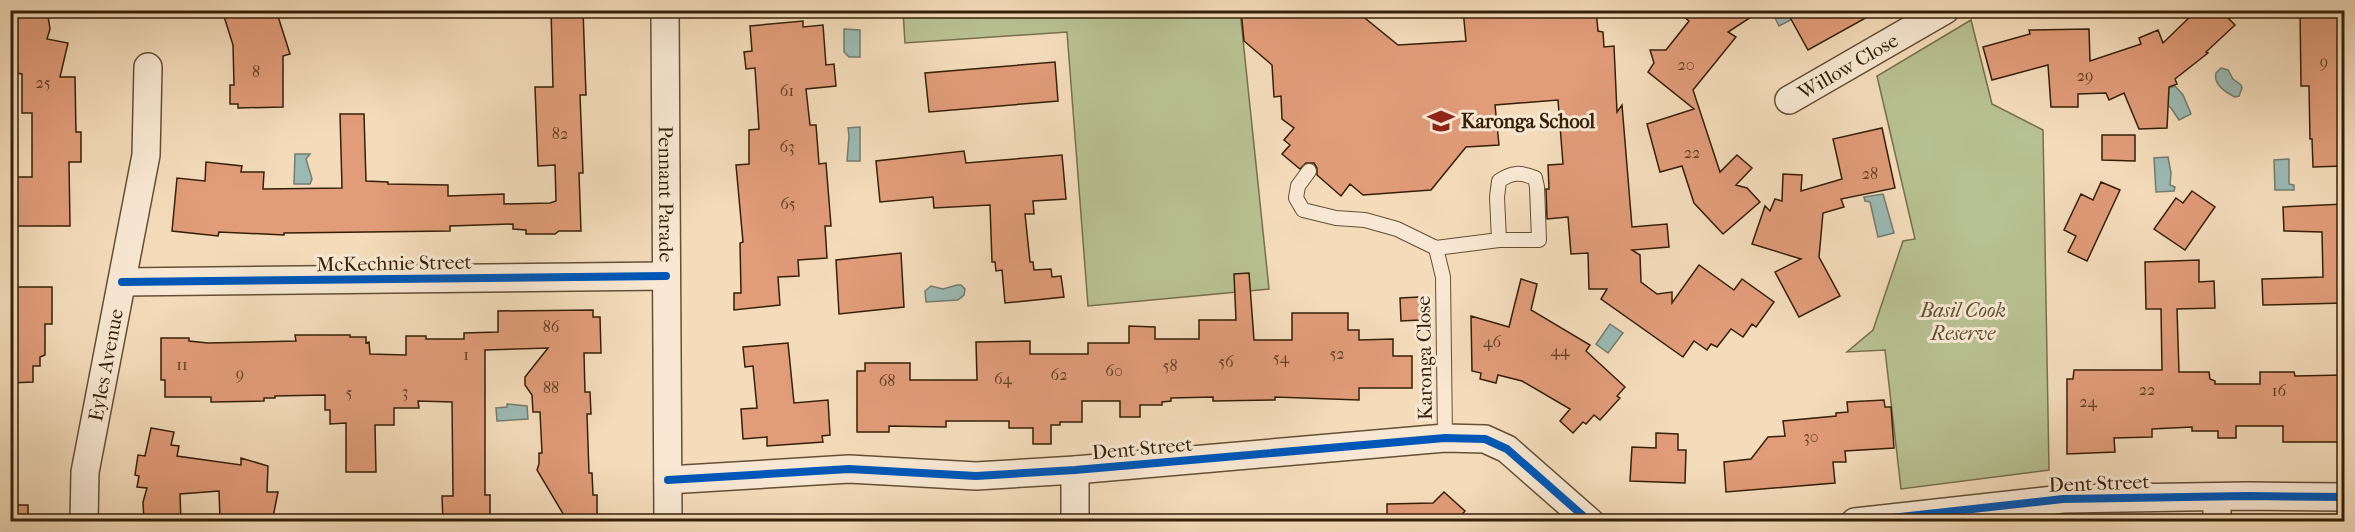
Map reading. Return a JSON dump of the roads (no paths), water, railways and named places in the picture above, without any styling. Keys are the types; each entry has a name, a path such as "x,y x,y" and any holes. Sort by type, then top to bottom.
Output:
{"street":[{"name":"Pennant Parade","path":"665,10 668,522"},
{"name":"Willow Close","path":"1790,100 1938,12"},
{"name":"Eyles Avenue","path":"84,522 85,472 146,155 148,68"},
{"name":"McKechnie Street","path":"122,282 666,276"},
{"name":"Dent Street","path":"668,480 849,469 975,476 1074,470 1445,438 1485,439 1507,449 1590,522"},
{"path":"1074,470 1075,522"},
{"name":"Dent Street","path":"1855,522 2064,499 2217,509 2344,497"}],"lane":[{"path":"1309,171 1302,178 1296,198 1303,210 1336,218 1365,219 1397,229 1436,248 1499,240 1539,240 1538,188 1535,178 1521,173 1509,174 1499,181 1497,196 1499,240"},
{"name":"Karonga Close","path":"1436,248 1443,277 1445,438"}],"water":[{"path":"1773,10 1810,10 1779,26"},
{"path":"844,29 860,30 860,57 849,57 844,52"},
{"path":"2221,68 2228,70 2233,79 2241,85 2239,96 2231,95 2216,81 2216,73"},
{"path":"2175,86 2183,95 2191,114 2179,120 2165,103 2166,89"},
{"path":"860,127 860,161 847,161 848,128"},
{"path":"295,154 310,154 306,159 312,179 310,184 294,184"},
{"path":"2168,157 2171,173 2170,185 2175,187 2174,191 2156,192 2154,158"},
{"path":"2289,159 2289,184 2294,185 2294,190 2275,190 2274,160"},
{"path":"1883,194 1894,233 1878,237 1870,202 1865,201 1864,197"},
{"path":"957,285 965,289 964,295 958,300 926,302 925,291 931,286 943,289"},
{"path":"1610,324 1623,333 1608,353 1596,344"},
{"path":"507,404 527,406 528,419 497,421 496,408 507,407"}],"place":[{"name":"Karonga School","path":"1441,121"}],"park label":[{"name":"Basil Cook Reserve","path":"1963,322"}]}
